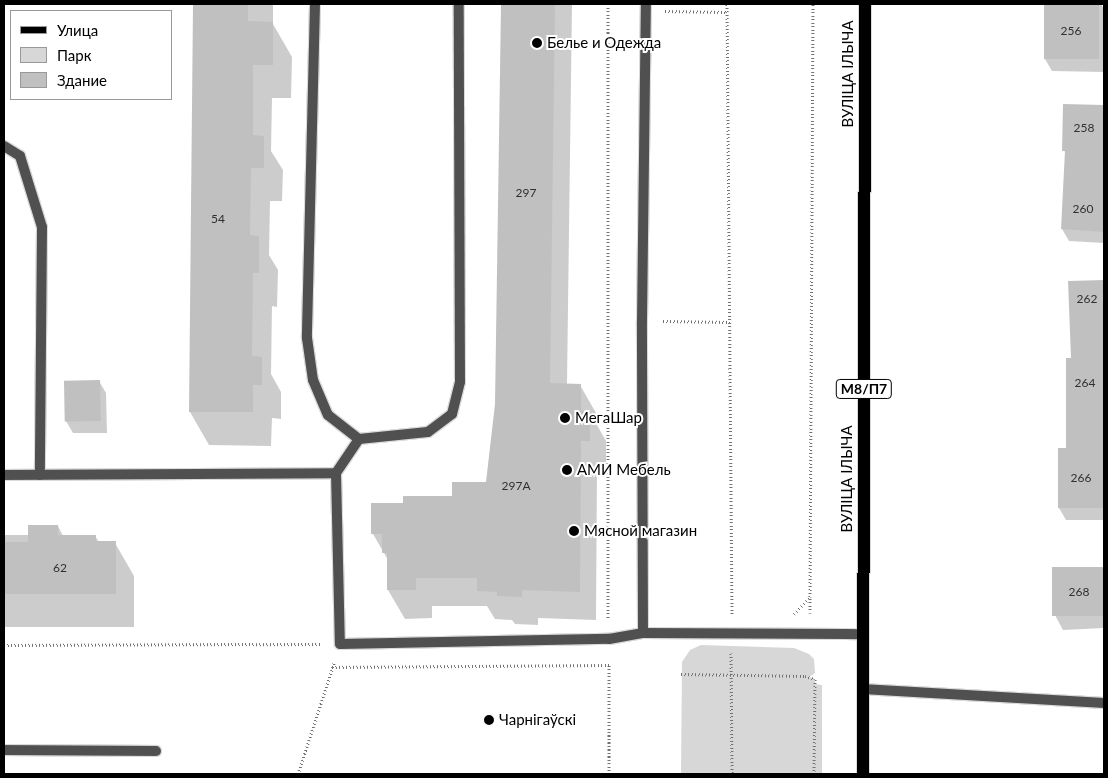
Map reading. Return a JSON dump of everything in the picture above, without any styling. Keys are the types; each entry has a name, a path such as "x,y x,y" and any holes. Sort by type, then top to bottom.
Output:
{"main road":[{"name":"ВУЛІЦА ІЛЬІЧА","path":"863,774 865,4"}],"lane":[{"path":"315,4 306,338 313,380 328,415 359,439 428,432 452,414 460,382 459,4"},
{"path":"643,634 642,321 646,7"},
{"path":"4,146 20,156 42,227 40,475"},
{"path":"359,439 336,474 340,644 609,639 643,634 863,634"},
{"path":"4,475 336,474"},
{"path":"863,689 1104,703"},
{"path":"4,750 156,751"}],"path":[{"path":"608,4 609,774"},
{"path":"727,4 732,622"},
{"path":"787,618 810,597 813,4"},
{"path":"646,7 727,12"},
{"path":"642,321 730,322"},
{"path":"4,645 340,644 298,774"},
{"path":"731,645 732,774"},
{"path":"332,667 609,665"},
{"path":"681,674 805,676 815,679 814,774"}],"green space":[{"path":"701,645 794,648 809,654 814,659 815,673 809,677 815,679 815,684 822,685 822,774 681,774 682,662 690,650"}],"building":[{"path":"193,4 248,4 248,21 273,22 273,65 253,65 253,135 264,136 264,168 251,168 250,235 259,236 259,273 253,273 252,356 262,357 262,385 253,385 253,412 189,412"},
{"path":"501,4 555,4 550,383 581,384 581,411 590,411 590,441 581,441 580,592 522,590 522,597 497,596 497,592 477,591 477,578 416,578 416,590 387,590 387,553 382,553 382,534 371,534 371,503 403,503 403,496 452,496 452,482 486,482 495,404"},
{"path":"1044,4 1099,4 1099,59 1044,59"},
{"path":"1063,104 1104,105 1104,232 1061,229 1065,151 1062,151"},
{"path":"1104,280 1104,508 1058,508 1058,448 1066,448 1066,358 1071,358 1068,281"},
{"path":"100,380 101,421 65,422 64,381"},
{"path":"28,525 58,525 58,535 96,535 96,541 116,541 116,594 4,594 4,542 28,542"},
{"path":"1052,567 1104,567 1104,616 1052,616"}],"place":[{"name":"Белье и Одежда","path":"537,43"},
{"name":"МегаШар","path":"565,418"},
{"name":"АМИ Мебель","path":"567,470"},
{"name":"Мясной магазин","path":"574,531"},
{"name":"Чарнігаўскі","path":"489,720"}]}
